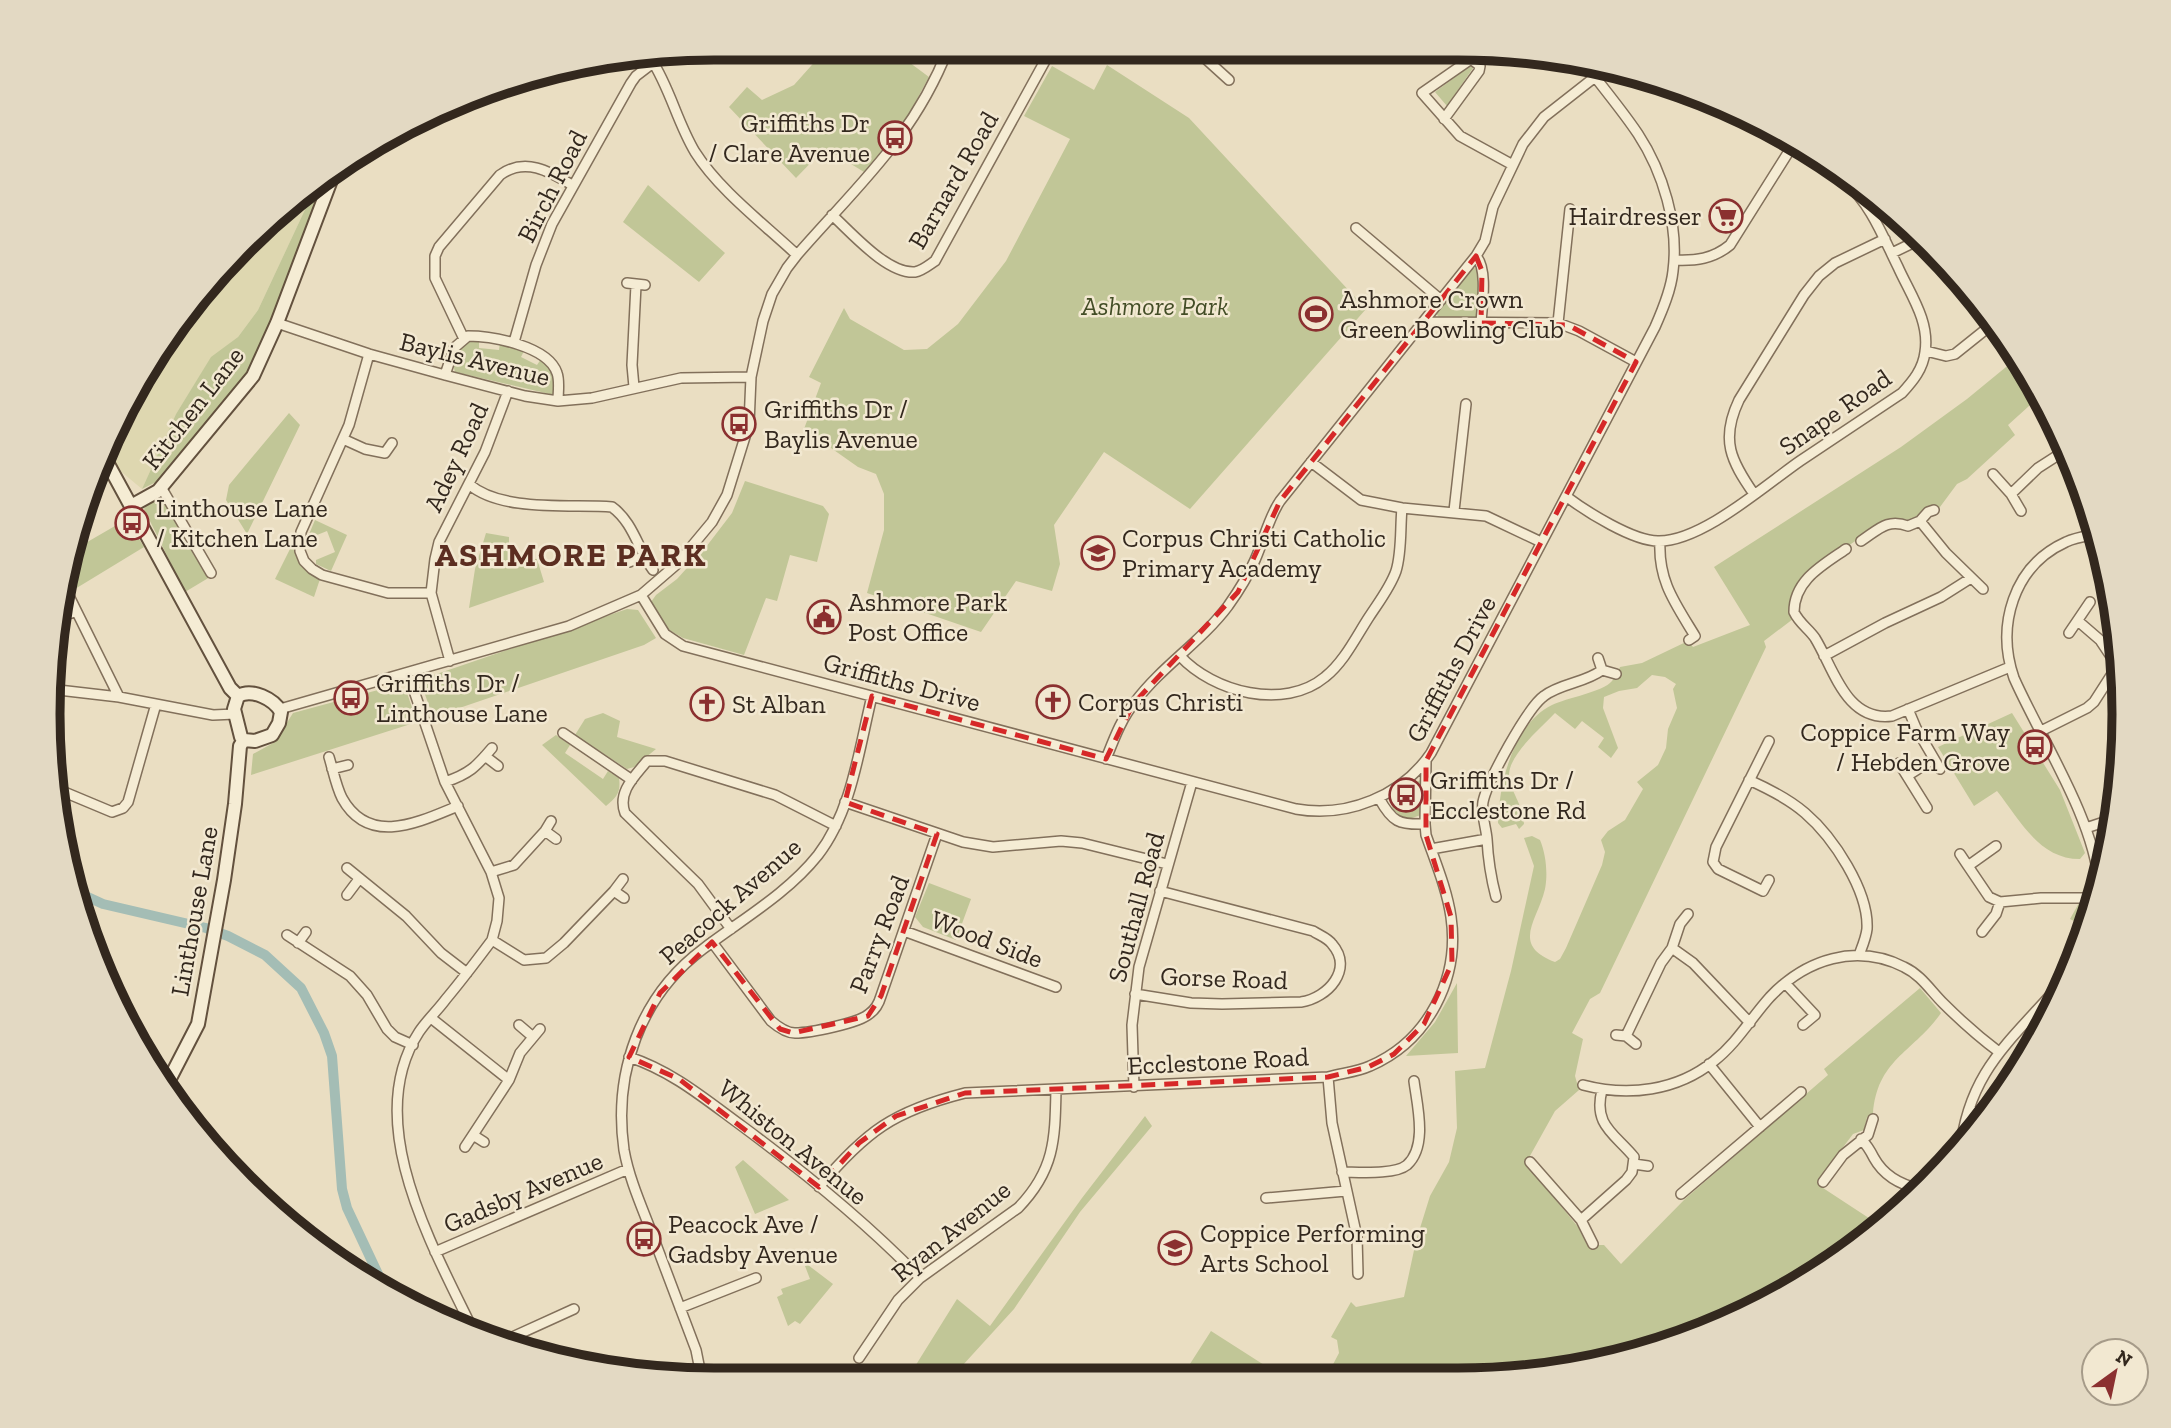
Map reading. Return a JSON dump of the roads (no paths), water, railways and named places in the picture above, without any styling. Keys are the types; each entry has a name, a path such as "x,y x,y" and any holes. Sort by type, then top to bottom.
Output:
{"street":[{"path":"279,709 569,626 641,595 692,548 712,522 727,495 749,424 751,377 763,321 772,294 797,255 878,167 906,130 932,87 943,60"},
{"name":"Barnard Road","path":"832,215 880,259 898,269 915,272 935,261 1046,60"},
{"path":"1207,60 1229,80"},
{"path":"1469,60 1422,93 1460,136 1511,164"},
{"path":"1444,119 1479,71 1480,66 1473,60"},
{"name":"Birch Road","path":"514,342 536,265 552,224 636,76 649,63"},
{"path":"653,63 672,98 687,137 704,166 797,255"},
{"name":"Griffiths Drive","path":"641,595 664,634 683,646 1306,811 1342,809 1379,798 1399,785 1426,761 1567,497 1664,307 1674,260 1669,212 1654,164 1637,133 1593,74"},
{"path":"1106,759 1117,731 1133,704 1215,621 1238,592 1255,559 1273,511 1476,256 1485,241 1493,207 1511,164 1537,124 1595,77"},
{"path":"1674,260 1697,260 1719,255 1730,246 1789,150"},
{"path":"464,339 435,278 433,266 439,247 507,170 517,166 543,168 572,185"},
{"name":"Kitchen Lane","path":"131,506 162,487 253,376 277,323 329,185"},
{"path":"1865,203 1892,253 1923,322 1926,351 1946,356 1955,354 1986,329"},
{"path":"1558,323 1570,209"},
{"path":"1356,228 1441,300"},
{"path":"1754,495 1736,467 1729,447 1730,419 1739,400 1804,295 1819,276 1835,263 1885,239"},
{"path":"1892,253 1912,244"},
{"path":"1476,256 1482,271 1481,323"},
{"path":"634,387 632,365 636,285"},
{"path":"1423,322 1558,323 1579,331 1636,362"},
{"name":"Baylis Avenue","path":"277,323 369,354 508,391 558,401 592,398 681,378 751,377"},
{"path":"445,375 453,348 468,336 514,342 552,364 558,378 558,401"},
{"name":"Snape Road","path":"1660,541 1681,538 1699,530 1902,393 1914,380 1926,351"},
{"path":"369,354 356,404 343,439 299,542 304,561 322,575 373,590 401,594 431,593"},
{"name":"Adey Road","path":"450,661 431,593 431,578 439,542 470,485 495,429 508,391"},
{"path":"1454,511 1466,404"},
{"path":"343,439 365,449 384,453 392,443"},
{"path":"2011,494 2038,468 2058,455"},
{"path":"1311,462 1360,500 1402,508 1486,516 1541,542"},
{"path":"109,465 230,688 238,696"},
{"path":"1993,474 2011,494 2021,512"},
{"path":"470,485 493,498 526,503 612,508 622,514 653,570"},
{"path":"162,487 211,573"},
{"path":"1567,497 1625,530 1660,541 1662,575 1672,598 1695,636 1689,639"},
{"path":"1180,656 1200,674 1260,695 1283,695 1317,683 1340,662 1392,580 1398,559 1402,508"},
{"path":"1861,541 1885,525 1896,521 1908,526 1934,510"},
{"path":"1920,521 1983,589"},
{"path":"2087,537 2066,542 2029,571 2009,610 2007,625 2010,667 2086,828 2095,860"},
{"path":"1846,549 1807,577 1794,606 1796,617 1808,629 1841,688 1857,708 1884,717 2010,667"},
{"path":"629,562 643,556"},
{"path":"1824,656 1941,597 1971,578"},
{"path":"70,599 118,697"},
{"path":"2069,634 2090,602"},
{"path":"67,614 76,611"},
{"path":"2078,621 2108,649"},
{"path":"1598,658 1602,670"},
{"path":"1602,670 1616,674"},
{"path":"1496,897 1489,864 1484,798 1514,734 1531,709 1546,694 1602,670"},
{"path":"408,673 445,782 491,872 499,898 498,921 492,940 419,1032 403,1069 399,1090 397,1118 405,1167 435,1252 468,1321"},
{"path":"2041,731 2087,708 2094,702 2110,675"},
{"path":"61,690 118,697 214,715 236,714"},
{"path":"246,693 275,703 281,718 272,735 255,741 241,737 235,702 238,696 246,693"},
{"name":"Peacock Avenue","path":"700,1368 696,1350 628,1170 621,1111 629,1057 643,1020 660,993 682,967 767,902 819,854 836,825 845,802 872,696"},
{"path":"64,792 112,812 123,808 128,802 156,704"},
{"path":"1908,709 1940,769"},
{"path":"563,733 632,780"},
{"name":"Linthouse Lane","path":"170,1078 198,1024 235,804 240,746 244,740"},
{"path":"1769,741 1716,847 1713,862 1718,869 1763,891 1769,880"},
{"path":"445,782 464,776 476,768 492,748"},
{"path":"485,756 498,766"},
{"path":"329,757 342,798 360,818 374,825 398,828 458,806"},
{"path":"1907,776 1934,759"},
{"path":"731,929 698,884 625,813 621,804 622,798 647,761 666,761 775,795 836,825"},
{"name":"Ecclestone Road","path":"820,1187 859,1143 896,1116 914,1107 965,1093 1328,1077 1368,1067 1394,1054 1414,1036 1437,1006 1449,973 1453,940 1447,900 1425,824 1426,761"},
{"path":"1899,763 1927,808"},
{"path":"332,769 348,765"},
{"path":"1749,780 1786,799 1804,812 1835,846 1855,880 1862,903 1867,929 1859,955"},
{"name":"Southall Road","path":"1134,1087 1132,1025 1139,967 1192,782"},
{"path":"1379,798 1395,821 1425,824"},
{"path":"845,802 963,842 993,847 1061,841 1082,843 1167,864"},
{"path":"491,872 514,865 551,821"},
{"path":"2086,828 2102,823"},
{"path":"545,831 556,839"},
{"name":"Parry Road","path":"712,942 771,1021 780,1028 793,1033 851,1023 868,1016 878,1005 937,834"},
{"path":"1431,849 1487,839"},
{"path":"1968,866 1996,846"},
{"path":"1960,854 1989,897 2000,902 2085,898"},
{"path":"347,868 406,916 441,953 467,973"},
{"path":"347,895 359,879"},
{"path":"492,940 524,960 546,958 564,943 623,879"},
{"path":"614,891 625,898"},
{"name":"Gorse Road","path":"1135,994 1191,1003 1301,1002 1323,995 1337,979 1339,956 1333,945 1313,931 1160,891"},
{"path":"1982,932 1996,914 2000,902"},
{"path":"1636,1044 1621,1035 1672,948 1688,914"},
{"name":"Wood Side","path":"904,931 1056,987"},
{"path":"298,943 306,932"},
{"path":"287,935 356,982 387,1029 395,1037 413,1045"},
{"path":"1672,948 1693,963 1750,1023"},
{"path":"1583,1085 1621,1091 1655,1089 1675,1082 1709,1064 1731,1045 1796,974 1824,960 1840,956 1881,958 1907,968 1999,1052"},
{"path":"1785,983 1815,1015 1803,1025"},
{"path":"1966,1125 1983,1076 1999,1052 2045,1000"},
{"path":"430,1018 509,1080"},
{"path":"519,1025 533,1037"},
{"path":"465,1147 509,1080 520,1053 540,1029"},
{"name":"Whiston Avenue","path":"629,1057 651,1064 679,1079 820,1187 891,1248 920,1278"},
{"path":"1709,1064 1760,1127"},
{"path":"1328,1077 1332,1123 1357,1237 1358,1274"},
{"path":"1342,1172 1377,1172 1399,1169 1407,1164 1420,1142 1414,1081"},
{"name":"Ryan Avenue","path":"859,1358 898,1300 920,1278 1027,1199 1051,1158 1056,1089"},
{"path":"1581,1220 1626,1180 1634,1164 1634,1157 1602,1122 1599,1102 1602,1090"},
{"path":"1681,1195 1801,1092"},
{"path":"1969,1110 1976,1112"},
{"path":"1824,1182 1843,1155 1868,1135 1873,1119"},
{"path":"473,1135 484,1142"},
{"path":"1861,1139 1890,1177 1911,1185"},
{"path":"1530,1162 1581,1220 1593,1244"},
{"path":"1634,1164 1648,1166"},
{"name":"Gadsby Avenue","path":"435,1252 628,1170"},
{"path":"1266,1198 1346,1191"},
{"path":"680,1308 756,1278"},
{"path":"513,1337 574,1309"}],"waterway":[{"path":"86,896 103,904 206,928 228,936 265,955 301,988 324,1033 332,1056 342,1189 347,1208 379,1276"}],"place":[{"name":"Griffiths Dr / Clare Avenue","path":"895,138"},
{"name":"Hairdresser","path":"1726,216"},
{"name":"Ashmore Crown Green Bowling Club","path":"1316,314"},
{"name":"Griffiths Dr / Baylis Avenue","path":"739,424"},
{"name":"Linthouse Lane / Kitchen Lane","path":"132,523"},
{"name":"Corpus Christi Catholic Primary Academy","path":"1098,553"},
{"name":"Ashmore Park Post Office","path":"824,617"},
{"name":"Griffiths Dr / Linthouse Lane","path":"351,698"},
{"name":"Corpus Christi","path":"1053,702"},
{"name":"St Alban","path":"707,704"},
{"name":"Coppice Farm Way / Hebden Grove","path":"2035,747"},
{"name":"Griffiths Dr / Ecclestone Rd","path":"1406,795"},
{"name":"Peacock Ave / Gadsby Avenue","path":"644,1239"},
{"name":"Coppice Performing Arts School","path":"1175,1248"}],"district":[{"name":"ASHMORE PARK","path":"571,554"}],"park label":[{"name":"Ashmore Park","path":"1155,306"}]}
